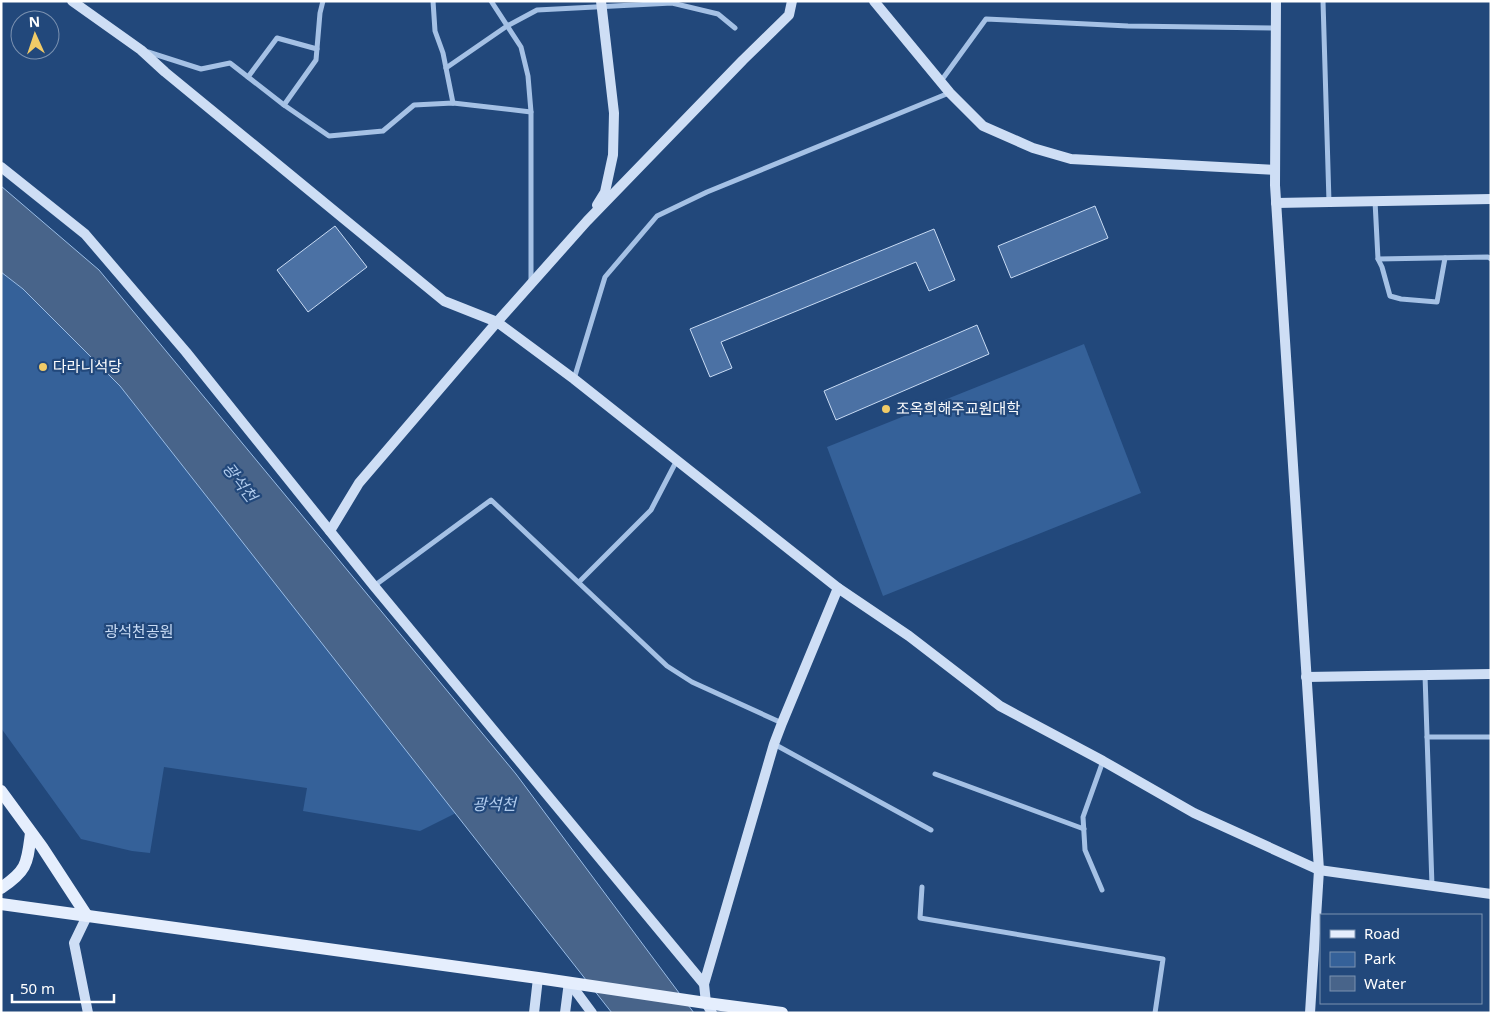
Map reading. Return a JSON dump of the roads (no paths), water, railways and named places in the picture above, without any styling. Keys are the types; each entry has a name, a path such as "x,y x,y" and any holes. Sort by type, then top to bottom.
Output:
{"main road":[{"path":"1,791 87,916"},
{"path":"1,888 13,881 23,870 28,857 31,833"},
{"path":"1,904 590,985 704,1006 782,1013"}],"street":[{"path":"284,105 316,60 320,12 323,1"},
{"path":"433,1 435,31 443,53 453,103"},
{"path":"491,1 521,47 528,76 531,112 531,283"},
{"path":"330,531 359,483 497,322 587,221 743,60 789,16 792,1"},
{"path":"874,1 941,82 982,126 1033,148 1071,159 1275,170"},
{"path":"1276,1 1276,203 1319,870 1310,1013"},
{"path":"1323,1 1329,202"},
{"path":"73,2 141,50 165,72 444,301 497,322 574,379 838,588 909,636 1000,706 1103,761 1194,814 1319,870 1491,894"},
{"path":"446,68 507,26 537,10 601,4 672,3 718,14 735,28"},
{"path":"587,221 605,192 612,155 614,113 601,4"},
{"path":"941,82 986,18 1128,26 1276,28"},
{"path":"248,78 277,38 317,50"},
{"path":"141,50 201,69 230,63 284,105 329,136 383,131 414,105 453,103 531,112"},
{"path":"574,379 604,277 657,216 707,192 950,92"},
{"path":"1,167 85,234 186,352 374,586 704,984"},
{"path":"1276,203 1491,199"},
{"path":"1375,201 1378,259 1390,296 1401,300 1437,302 1445,258"},
{"path":"1378,259 1488,257 1491,259"},
{"path":"579,582 650,510 676,460"},
{"path":"374,586 491,500 667,666 692,682 782,723"},
{"path":"704,1006 704,984 774,744 838,588"},
{"path":"1306,677 1491,674"},
{"path":"1425,675 1432,886"},
{"path":"1427,737 1491,737"},
{"path":"774,744 931,830"},
{"path":"1102,890 1085,850 1083,818 1103,761"},
{"path":"935,774 1084,829"},
{"path":"922,887 920,918 1163,960 1155,1013"},
{"path":"87,916 74,943 88,1013"},
{"path":"534,1013 538,978"},
{"path":"565,1013 569,982"},
{"path":"569,982 592,1013"}],"water":[{"name":"광석천","path":"1,186 99,270 516,774 694,1013 612,1013 120,386 23,289 1,272"}],"place":[{"name":"다라니석당","path":"43,367"},
{"name":"조옥희해주교원대학","path":"886,409"}],"park label":[{"name":"광석천공원","path":"139,632"}]}
